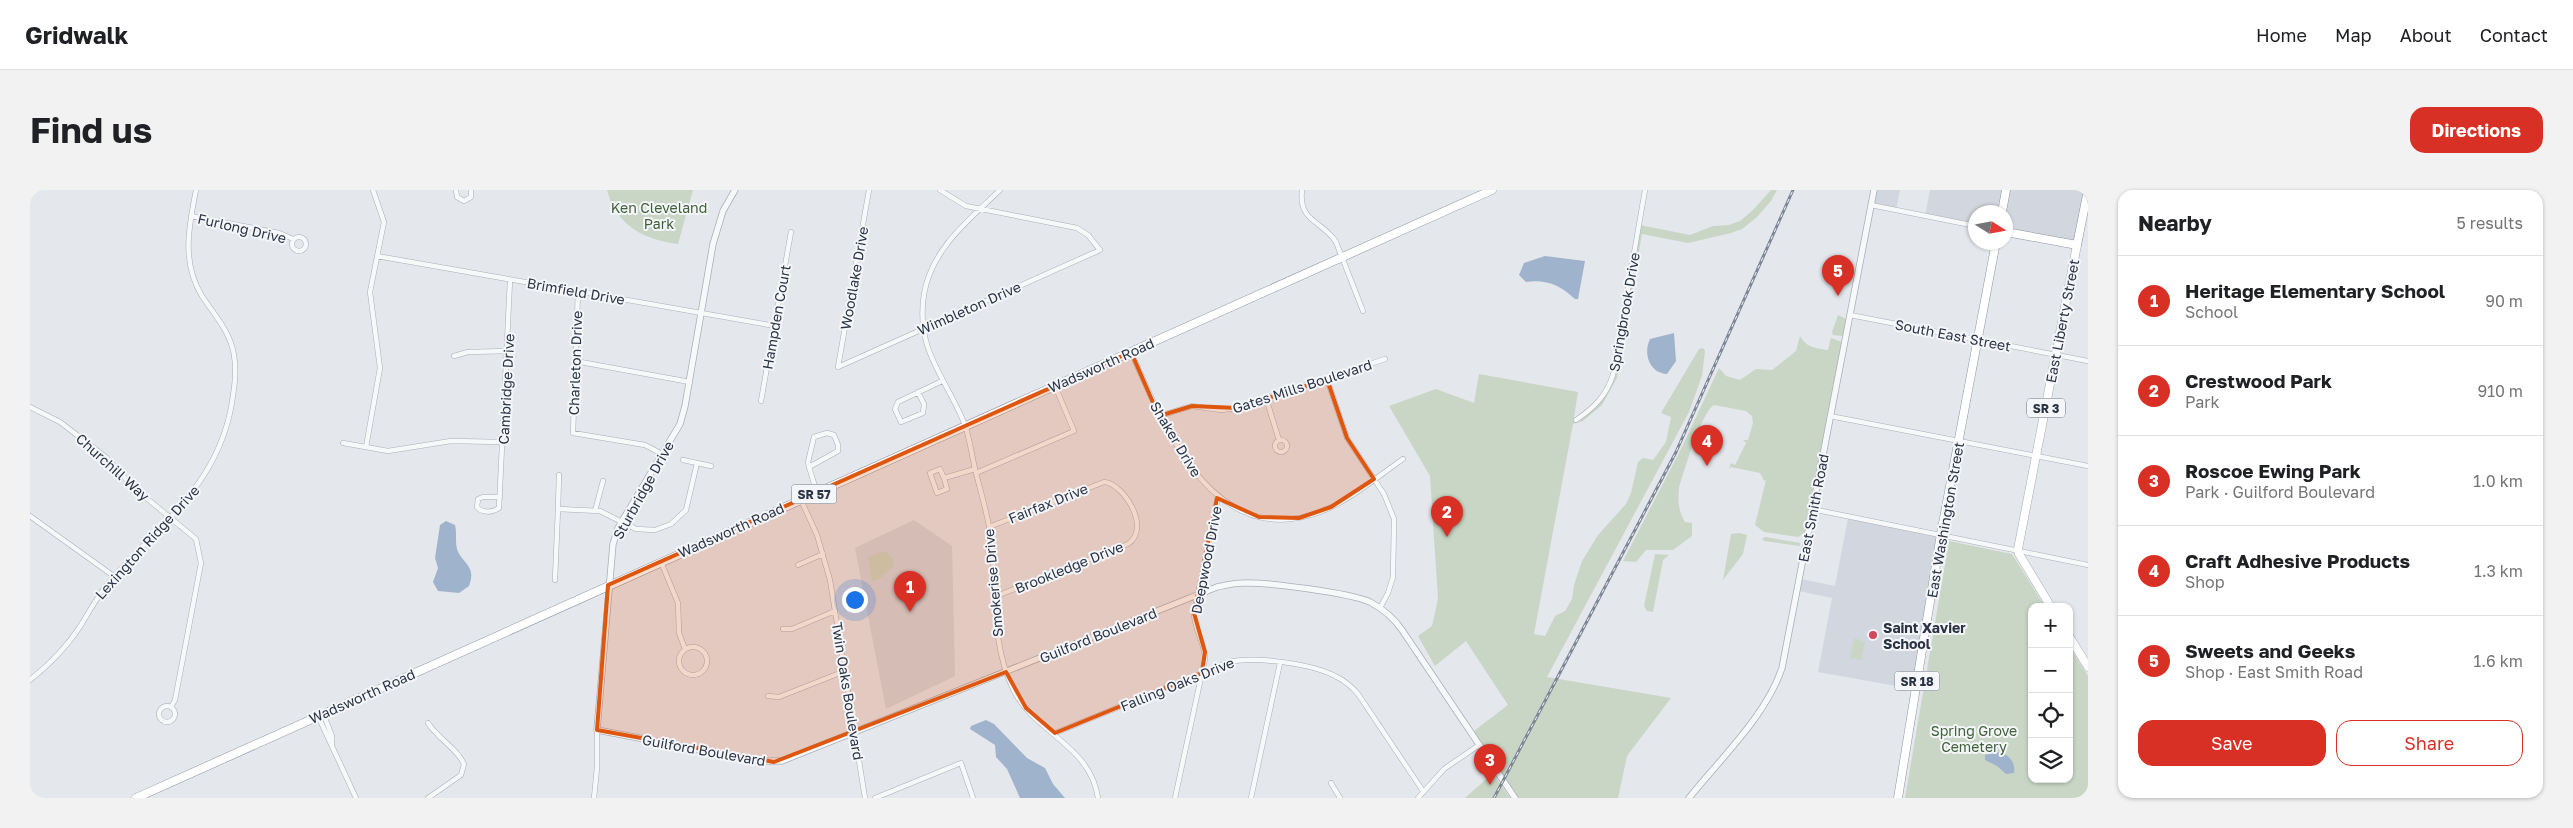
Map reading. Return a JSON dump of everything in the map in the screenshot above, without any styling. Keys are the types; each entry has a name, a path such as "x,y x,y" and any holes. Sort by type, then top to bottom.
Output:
{"main road":[{"name":"Wadsworth Road","path":"136,798 660,561 817,493 1492,190"},
{"path":"2003,205 2006,190"},
{"name":"East Liberty Street","path":"2018,549 2088,190"},
{"path":"2013,233 2077,245"},
{"name":"East Washington Street","path":"1898,798 1941,534 1995,250"},
{"path":"2018,549 2027,569 2048,603"},
{"path":"2073,643 2088,667"}],"street":[{"name":"Lexington Ridge Drive","path":"30,680 67,645 98,596 114,576 200,484 216,456 228,423 235,376 234,358 222,323 200,293 190,268 187,247 196,190"},
{"path":"366,447 380,368 370,292 384,222 374,190"},
{"path":"456,190 458,197 464,201 471,197 471,190"},
{"name":"Sturbridge Drive","path":"594,798 598,768 597,730 613,544 622,522 680,424 690,382 713,244 723,211 736,190"},
{"name":"Woodlake Drive","path":"838,367 869,190"},
{"path":"940,190 960,204 981,209"},
{"name":"Smokerise Drive","path":"1000,190 951,237 935,262 924,293 924,329 932,362 965,425 976,471 992,546 997,637 1006,672 1021,702 1086,764 1094,780 1098,798"},
{"path":"1302,190 1302,205 1308,216 1330,233 1343,257 1363,311"},
{"name":"Springbrook Drive","path":"1576,420 1598,403 1608,390 1613,375 1645,190"},
{"name":"East Smith Road","path":"1689,798 1763,706 1775,686 1782,668 1874,190"},
{"path":"1871,205 1968,224"},
{"name":"Wimbleton Drive","path":"838,367 1100,250 1093,240 1076,228 981,209"},
{"name":"Furlong Drive","path":"191,216 279,234 293,239"},
{"name":"Hampden Court","path":"761,401 791,232"},
{"name":"Brimfield Drive","path":"377,256 775,326"},
{"name":"Cambridge Drive","path":"500,497 510,280"},
{"name":"Charleton Drive","path":"578,292 573,433 645,446 662,454"},
{"name":"South East Street","path":"1850,315 2088,361"},
{"path":"454,356 468,352 508,351"},
{"name":"Shaker Drive","path":"1131,352 1159,416 1194,473 1218,497 1238,509 1259,516 1277,519 1299,518 1331,507 1403,459"},
{"name":"Gates Mills Boulevard","path":"1159,416 1192,406 1230,409 1385,359"},
{"path":"575,361 690,382"},
{"path":"1327,379 1347,438 1389,503 1394,527 1393,578 1380,608"},
{"path":"918,392 924,404 923,413 901,422 895,409 896,404 918,392 942,381"},
{"path":"944,478 976,471 1074,431 1055,386"},
{"path":"1266,398 1279,440"},
{"name":"Churchill Way","path":"30,407 60,422 112,462 133,487 196,539 201,563 175,700 171,707"},
{"path":"1830,416 2088,466"},
{"path":"809,467 838,451 834,435 827,432 814,437 808,462 809,467 817,493"},
{"path":"343,443 388,451 451,441 503,442"},
{"path":"683,460 711,466"},
{"path":"558,509 595,511 636,529 655,530 679,518 689,502 697,463"},
{"path":"940,469 944,478 947,489 937,493 930,473 940,469"},
{"path":"555,580 559,475"},
{"path":"595,511 603,481"},
{"name":"Fairfax Drive","path":"989,527 1100,482 1108,482 1119,488 1137,517 1139,530"},
{"path":"482,496 500,497 499,508 495,511 481,511 477,507 478,499 482,496"},
{"name":"Deepwood Drive","path":"1175,798 1205,652 1194,618 1218,497"},
{"name":"Twin Oaks Boulevard","path":"801,500 824,554 836,611 865,798"},
{"path":"1812,509 2018,549 2088,565"},
{"path":"30,516 114,576"},
{"name":"Brookledge Drive","path":"994,597 1128,544 1134,539 1139,530"},
{"path":"798,565 824,554"},
{"path":"660,561 678,603 679,633 685,649"},
{"name":"Guilford Boulevard","path":"597,730 774,762 789,760 1198,595 1226,585 1255,583 1351,596 1380,608 1402,630 1515,798"},
{"path":"783,628 792,629 836,611"},
{"path":"694,647 702,650 706,663 702,671 689,674 682,669 679,656 685,649 694,647"},
{"name":"Falling Oaks Drive","path":"1055,734 1202,673 1242,659 1280,662 1330,673 1352,688 1423,791"},
{"path":"1251,798 1280,662"},
{"path":"768,696 779,697 845,671"},
{"path":"320,714 332,736 332,744 356,798"},
{"path":"428,723 436,736 461,757 464,764 461,775 428,798"},
{"path":"1418,798 1444,769 1479,745"},
{"path":"875,798 961,763 972,798"},
{"path":"1332,783 1340,798"}],"highlighted area":[{"path":"1131,352 1159,416 1192,406 1237,408 1327,379 1347,438 1374,479 1331,507 1299,518 1259,517 1217,498 1194,613 1205,652 1202,673 1055,733 1026,708 1006,672 774,762 597,730 608,585"}],"shaded area":[{"path":"1874,190 1900,190 1896,210 1871,205"},
{"path":"1930,190 2088,190 2088,213 2084,213 2077,245 2013,233 2013,205 1968,205 1968,225 1925,216"},
{"name":"Saint Xavier School","path":"1848,518 1936,536 1913,689 1818,672 1832,598 1799,591 1801,579 1835,586"},
{"path":"914,520 952,546 955,676 886,709 855,548"}],"green space":[{"name":"Ken Cleveland Park","path":"607,190 693,190 678,244 654,239 633,229 617,213"},
{"path":"1771,190 1777,190 1771,201 1757,217 1742,229 1731,233 1688,243 1642,234 1617,378 1602,405 1583,421 1573,424 1534,634 1545,636 1555,616 1565,611 1572,599 1574,585 1582,561 1598,535 1626,504 1631,493 1638,462 1643,458 1653,460 1666,442 1671,417 1661,413 1699,349 1703,348 1705,351 1702,376 1689,412 1547,677 1671,698 1627,756 1618,798 1517,798 1474,731 1508,705 1466,641 1435,666 1418,636 1432,626 1438,599 1430,476 1389,406 1436,389 1474,403 1479,374 1578,392 1575,420 1588,412 1603,398 1613,378 1640,225 1690,235 1713,226 1729,225 1740,221"},
{"path":"1838,315 1846,319 1843,336 1833,335 1832,332"},
{"path":"1800,336 1815,348 1828,350 1831,338 1842,342 1806,532 1798,537 1764,532 1755,525 1766,480 1764,481 1760,473 1731,467 1729,469 1731,463 1735,465 1746,443 1743,440 1748,440 1753,423 1752,416 1746,411 1714,405 1709,410 1699,430 1679,488 1680,510 1685,522 1692,523 1692,536 1673,550 1646,550 1636,562 1623,561 1681,449 1719,368 1726,376 1740,380 1756,369 1772,370 1796,351"},
{"path":"1731,534 1747,535 1743,554 1723,580"},
{"path":"1765,537 1800,543 1800,546 1764,541 1762,539"},
{"name":"Spring Grove Cemetery","path":"1949,541 2012,554 2043,603 2028,603 2028,783 2073,783 2073,652 2088,676 2088,798 1905,798"},
{"path":"885,551 893,559 893,567 879,579 872,581 868,557"},
{"path":"1655,554 1669,555 1663,560 1653,612 1647,611 1644,606"},
{"path":"1854,638 1865,642 1861,660 1850,658"},
{"path":"1493,773 1510,798 1465,798"}],"water":[{"path":"1545,256 1585,261 1578,299 1552,284 1540,281 1526,282 1519,275 1524,263"},
{"path":"1674,333 1676,361 1667,374 1661,373 1649,361 1648,344 1650,339"},
{"path":"446,521 455,525 457,549 471,573 469,586 459,593 438,591 433,582 438,568 435,558 440,525"},
{"path":"986,720 994,724 1027,758 1045,768 1053,784 1065,798 1020,798 1007,769 996,757 995,745 970,729 971,726"},
{"path":"1997,752 2008,756 2014,765 2014,773 2006,774 1997,766 1985,760 1985,755"}],"railway":[{"path":"1494,798 1676,452 1793,190"}],"place":[{"name":"Sweets and Geeks","path":"1838,296"},
{"name":"Craft Adhesive Products","path":"1707,466"},
{"name":"Crestwood Park","path":"1447,537"},
{"name":"Heritage Elementary School","path":"910,612"},
{"name":"Saint Xavier School","path":"1873,635"},
{"name":"Roscoe Ewing Park","path":"1490,785"}]}
